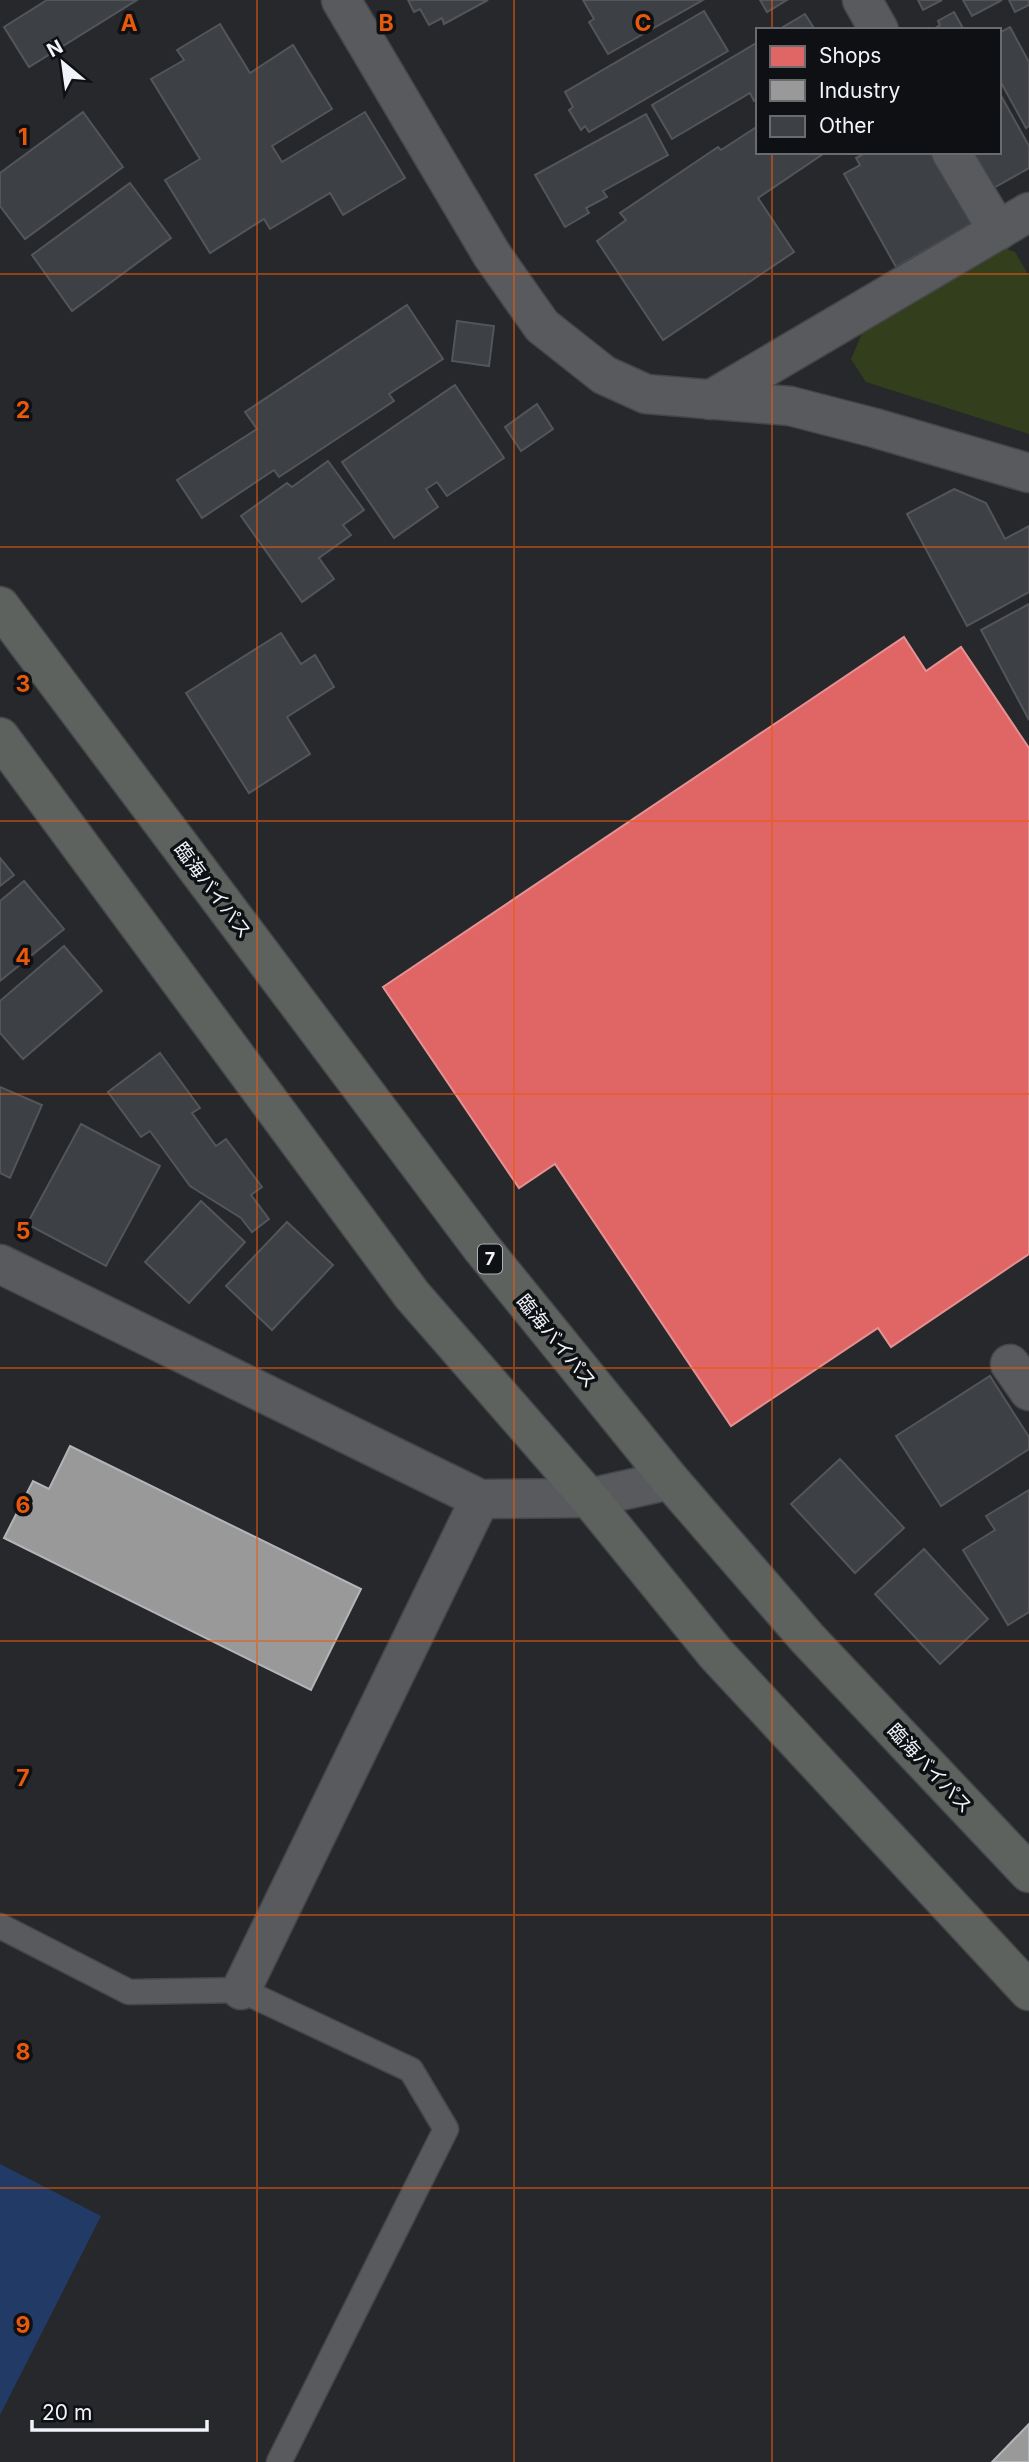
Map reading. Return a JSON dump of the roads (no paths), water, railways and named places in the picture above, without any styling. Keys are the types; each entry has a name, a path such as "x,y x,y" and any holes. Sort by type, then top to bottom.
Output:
{"highway":[{"name":"臨海バイパス","path":"0,606 481,1248 670,1480 807,1638 1029,1873"},
{"path":"0,737 412,1295 589,1499 716,1654 1029,1991"}],"street":[{"path":"341,0 492,255 542,326 604,375 646,394 790,407 874,428 1029,473"},
{"path":"862,0 878,28"},
{"path":"710,400 1018,227 953,154"},
{"path":"0,1264 480,1499 589,1499 670,1480"},
{"path":"241,1990 480,1499"}],"lane":[{"path":"0,1926 129,1992 241,1990 411,2070 446,2129 279,2462"}],"water":[{"path":"0,2164 101,2216 0,2415"}]}
